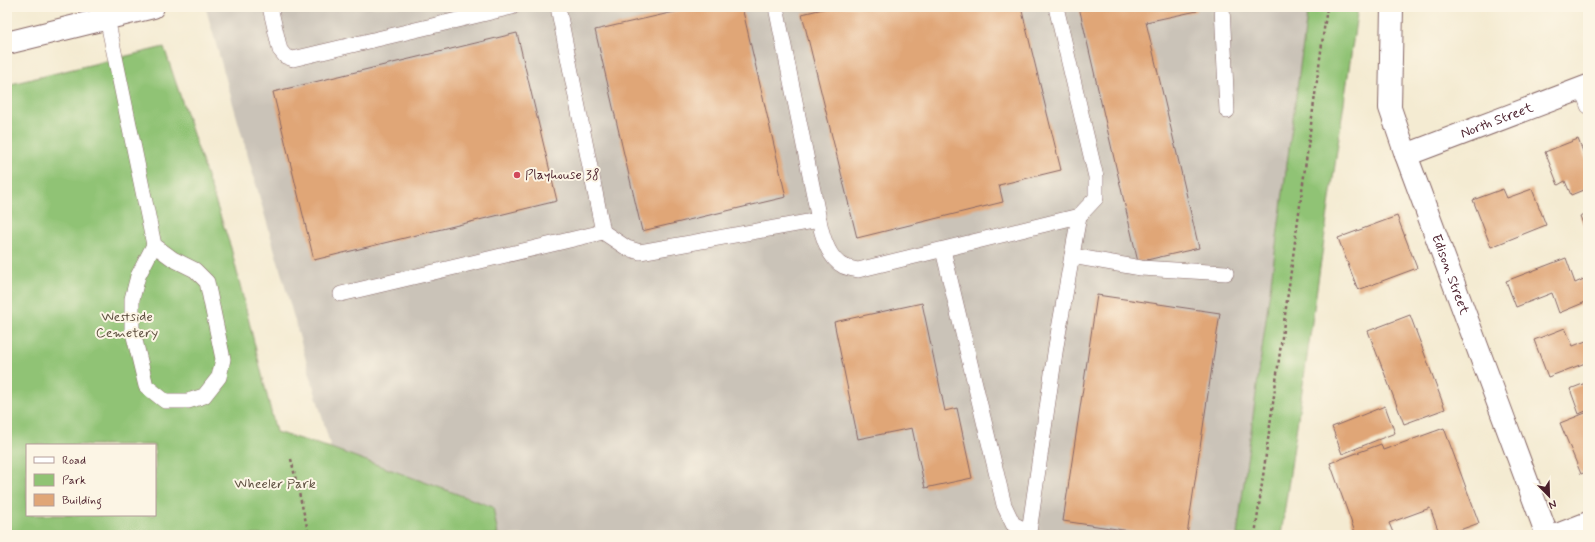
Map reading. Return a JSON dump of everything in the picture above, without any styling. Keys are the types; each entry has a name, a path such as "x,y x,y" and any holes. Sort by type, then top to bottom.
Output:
{"street":[{"path":"7,43 106,12 153,7"},
{"name":"Edison Street","path":"1392,7 1390,108 1546,535"},
{"name":"North Street","path":"1406,155 1586,93"},
{"path":"1557,535 1588,523"}],"lane":[{"path":"270,7 280,50 285,56 293,59 512,7"},
{"path":"558,7 603,232 627,248 640,252 819,220"},
{"path":"776,7 821,233 830,253 842,265 858,270 1079,216 1096,198 1096,177 1056,7"},
{"path":"1222,7 1227,111"},
{"path":"106,12 154,245 138,276 132,299 132,328 146,386 165,401 188,401 204,396 219,377 223,359 207,282 194,270 173,259 154,245"},
{"path":"943,250 1004,505 1013,524 1031,534 1032,508 1056,346 1079,216"},
{"path":"340,294 603,232"},
{"path":"1072,256 1141,268 1226,273"}],"path":[{"path":"1255,535 1327,7"},
{"path":"291,459 309,535"}],"shaded area":[{"path":"215,7 1308,7 1237,535 498,535 492,507 331,448 206,9"}],"green space":[{"path":"1308,7 1358,7 1281,535 1237,535"},
{"name":"Westside Cemetery","path":"164,47 231,248 276,432 331,448 493,507 498,535 7,535 7,85"}],"building":[{"path":"696,7 742,7 786,197 642,231 595,30"},
{"path":"831,7 1021,7 1061,170 999,185 1003,202 857,238 802,14"},
{"path":"1079,7 1196,7 1197,11 1146,22 1199,248 1138,262"},
{"path":"517,33 557,201 314,260 273,92"},
{"path":"1578,139 1588,164 1588,188 1571,195 1565,181 1558,185 1545,152"},
{"path":"1503,189 1507,198 1532,189 1546,225 1491,247 1473,200"},
{"path":"1588,213 1588,237 1580,216"},
{"path":"1397,216 1417,268 1358,290 1338,238"},
{"path":"1566,258 1575,283 1584,279 1588,290 1588,301 1559,313 1552,293 1516,307 1506,281"},
{"path":"1097,295 1220,313 1187,535 1157,535 1063,521"},
{"path":"922,303 945,411 957,408 972,478 925,488 912,428 858,439 834,322"},
{"path":"1410,315 1445,409 1404,424 1368,331"},
{"path":"1565,328 1573,346 1586,341 1588,346 1588,362 1548,377 1534,340"},
{"path":"1588,382 1588,410 1579,414 1570,389"},
{"path":"1385,406 1395,433 1342,454 1332,427"},
{"path":"1588,412 1588,471 1581,474 1560,423"},
{"path":"1444,428 1479,523 1446,535 1440,535 1430,508 1389,523 1394,535 1356,535 1330,463 1381,444 1383,450"}],"place":[{"name":"Playhouse 38","path":"517,175"}],"park label":[{"name":"Wheeler Park","path":"275,484"}]}
